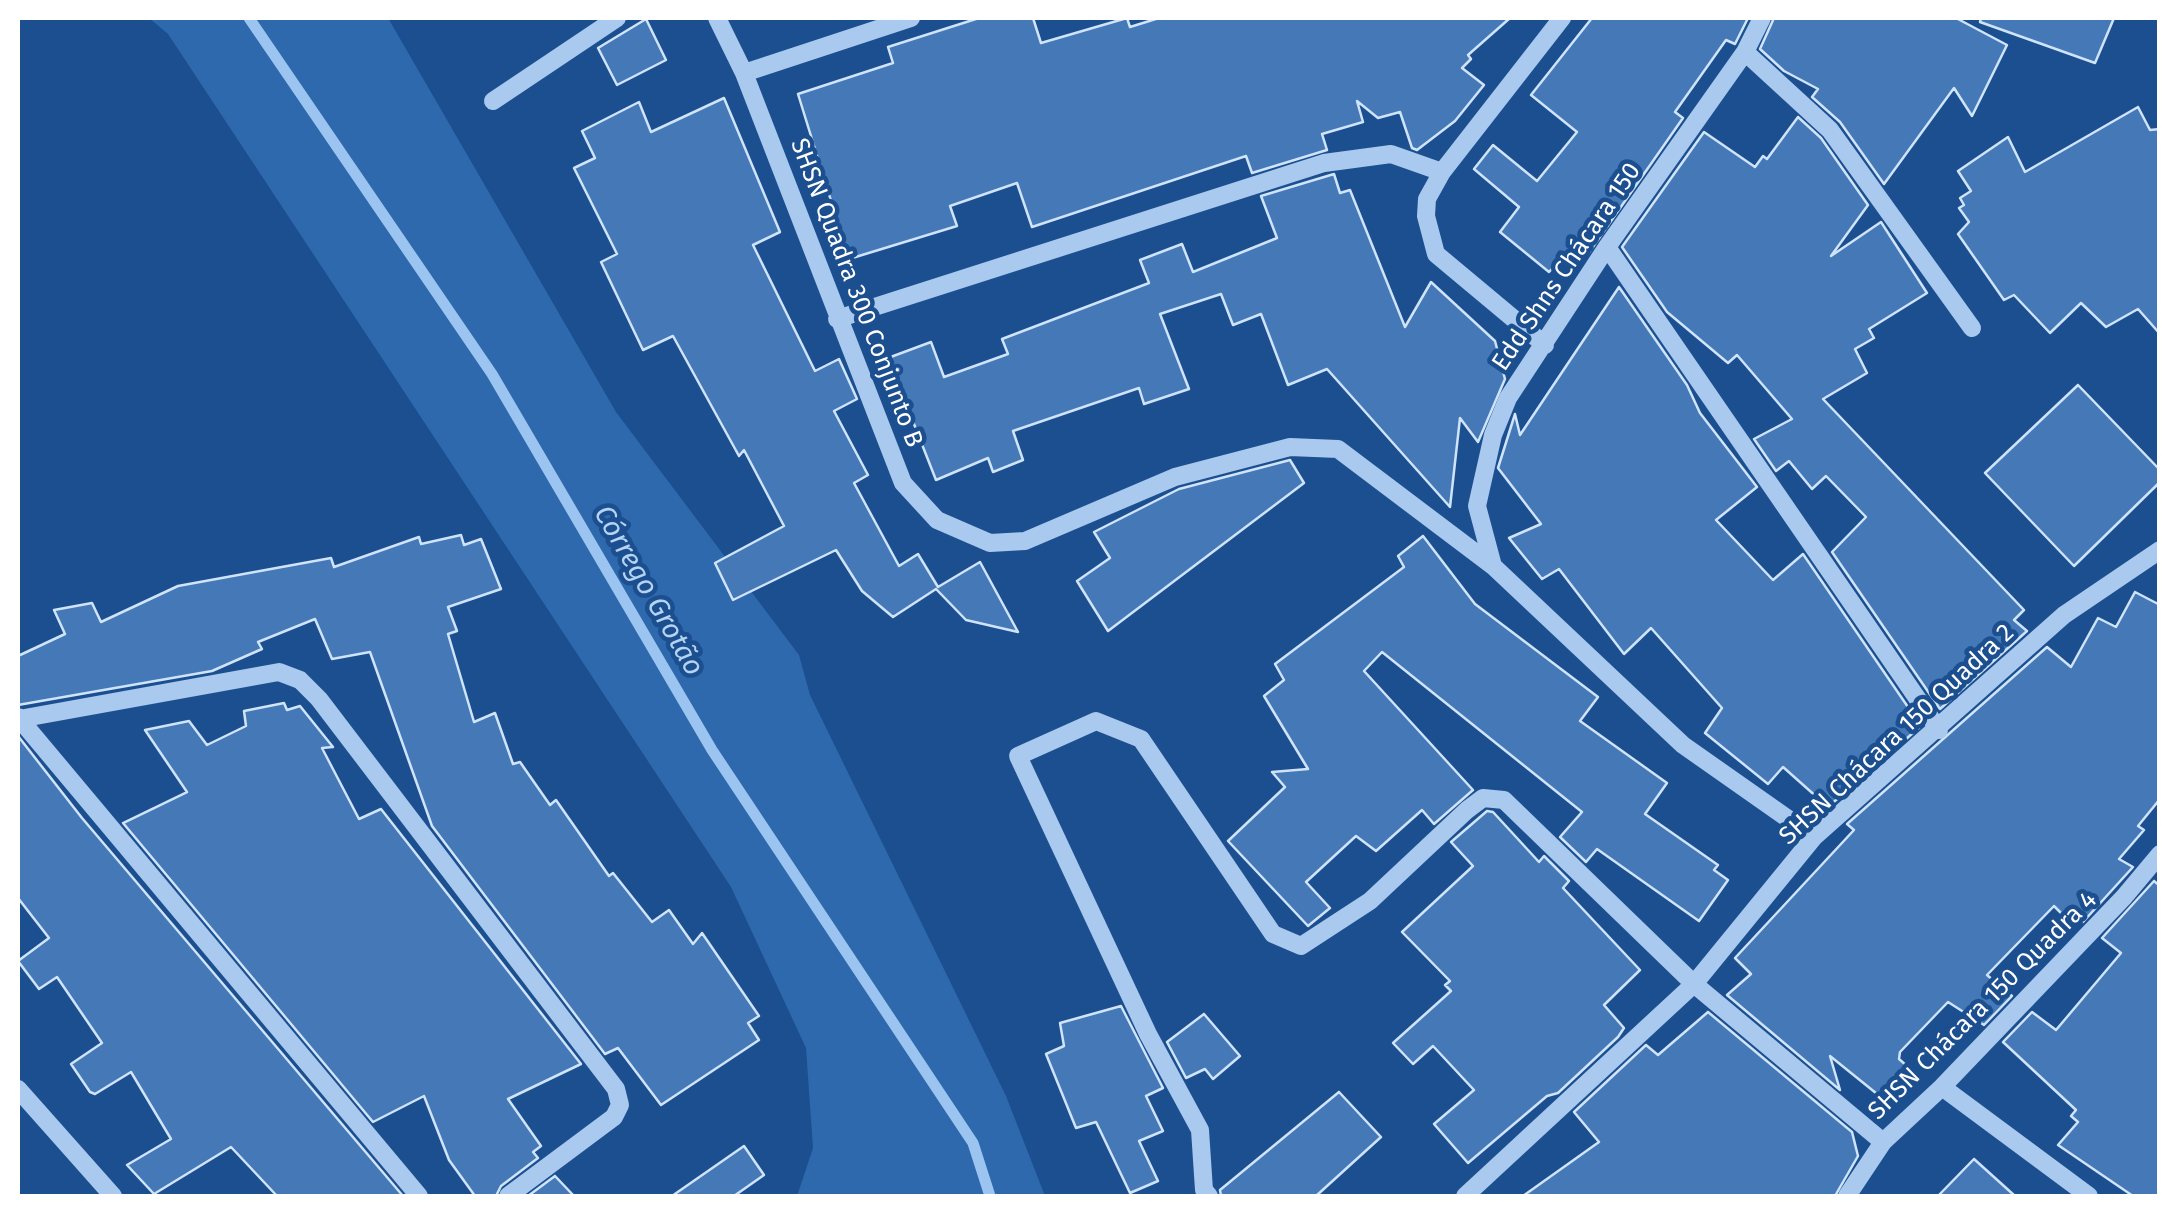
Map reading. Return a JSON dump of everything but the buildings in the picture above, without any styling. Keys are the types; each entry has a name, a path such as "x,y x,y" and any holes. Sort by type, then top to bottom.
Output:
{"street":[{"path":"494,101 617,18"},
{"name":"SHSN Quadra 300 Conjunto B","path":"717,18 744,73 836,319 904,483 937,520 990,543 1026,540 1175,476 1290,447 1338,449 1492,566"},
{"path":"744,73 875,23 911,18"},
{"path":"1544,346 1436,254 1426,216 1427,199 1442,172 1562,18"},
{"name":"Edd Shns Chácara 150","path":"1492,566 1477,506 1493,436 1508,398 1607,247 1746,52 1762,18"},
{"path":"1746,52 1830,130 1972,328"},
{"path":"836,319 1324,162 1392,154 1442,172"},
{"path":"1607,247 1938,730"},
{"name":"SHSN Chácara 150 Quadra 2","path":"1465,1196 1694,984 1814,837 2064,615 2160,550"},
{"path":"1492,566 1684,745 1814,837"},
{"path":"419,1196 18,718 279,672 300,680 331,715 616,1089 620,1105 602,1128 508,1196"},
{"path":"1209,1196 1204,1190 1200,1130 1148,1034 1018,756 1096,721 1141,739 1273,934 1301,946 1370,901 1483,798 1504,800 1694,984 1883,1142"},
{"name":"SHSN Chácara 150 Quadra 4","path":"1847,1196 1883,1142 1942,1087 2124,898 2160,854"},
{"path":"1942,1087 2089,1196"},
{"path":"18,1088 113,1196"}],"shaded area":[{"path":"149,18 388,18 616,412 799,655 810,695 1006,1096 1045,1196 797,1196 813,1148 806,1048 731,887 168,34"}],"waterway":[{"name":"Córrego Grotão","path":"249,18 492,374 712,750 973,1143 990,1196"}]}
